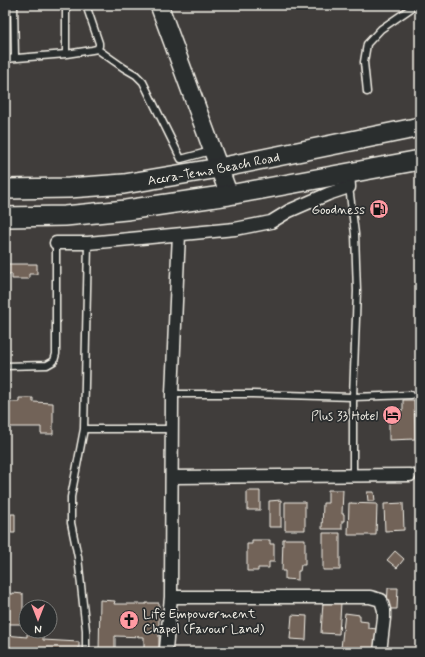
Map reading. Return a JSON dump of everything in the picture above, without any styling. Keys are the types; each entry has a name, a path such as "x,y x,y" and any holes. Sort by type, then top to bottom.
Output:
{"main road":[{"name":"Accra-Tema Beach Road","path":"5,189 69,188 124,184 219,168 420,127"},
{"name":"Accra-Tema Beach Road","path":"5,217 73,215 126,210 349,180 420,160"}],"street":[{"path":"159,5 229,195"},
{"path":"56,243 179,235 235,229 271,222 289,210 328,194 349,180"},
{"path":"167,652 170,597 172,394 179,235"},
{"path":"172,477 410,475"},
{"path":"170,597 370,597 381,600 384,610 380,652"}],"lane":[{"path":"14,5 15,58"},
{"path":"66,5 66,54"},
{"path":"5,59 66,54 97,48 99,43 86,5"},
{"path":"368,92 364,62 367,44 381,29 414,5"},
{"path":"97,48 136,75 143,82 181,159 212,150"},
{"path":"349,180 355,234 357,291 353,397 353,475"},
{"path":"86,652 86,630 82,588 78,557 71,523 71,496 84,429 88,242"},
{"path":"5,366 48,365 54,361 56,354 56,243"},
{"path":"172,394 252,394 353,397 411,395"},
{"path":"84,429 172,429"}],"building":[{"path":"5,264 37,264 37,274 29,274 29,279 12,279 12,274 5,274"},
{"path":"19,398 33,398 33,402 53,403 53,434 41,434 41,427 5,427 5,402 19,402"},
{"path":"403,400 414,400 415,439 389,440 389,410 403,410"},
{"path":"328,490 343,490 342,514 344,514 344,521 342,521 342,529 322,529 323,503 328,503"},
{"path":"247,491 260,491 260,510 247,510"},
{"path":"367,492 374,492 375,501 368,501"},
{"path":"281,500 281,527 269,527 269,501"},
{"path":"285,502 305,502 305,530 285,530"},
{"path":"349,503 377,504 376,535 348,535"},
{"path":"403,503 404,530 385,531 384,504"},
{"path":"11,514 15,514 15,533 11,533"},
{"path":"323,533 340,533 340,570 323,570"},
{"path":"283,539 305,539 305,565 301,565 300,571 298,571 298,580 285,579 285,571 282,571"},
{"path":"252,540 270,540 270,544 274,544 274,562 269,562 269,568 258,568 258,571 247,571 247,544 252,544"},
{"path":"395,551 404,559 397,568 387,560"},
{"path":"388,588 398,588 397,609 387,609"},
{"path":"5,594 23,594 23,599 18,599 18,624 5,624"},
{"path":"100,600 115,601 114,604 159,603 159,652 144,652 144,637 115,636 115,652 99,652"},
{"path":"323,602 341,603 339,634 321,633"},
{"path":"345,613 360,615 360,621 368,622 368,628 377,629 374,652 341,648"},
{"path":"292,615 307,616 306,640 290,639"},
{"path":"5,635 18,636 18,639 43,639 79,642 79,652 5,652"}],"place":[{"name":"Goodness","path":"379,209"},
{"name":"Plus 33 Hotel","path":"392,415"},
{"name":"Life Empowerment Chapel (Favour Land)","path":"129,620"}]}
